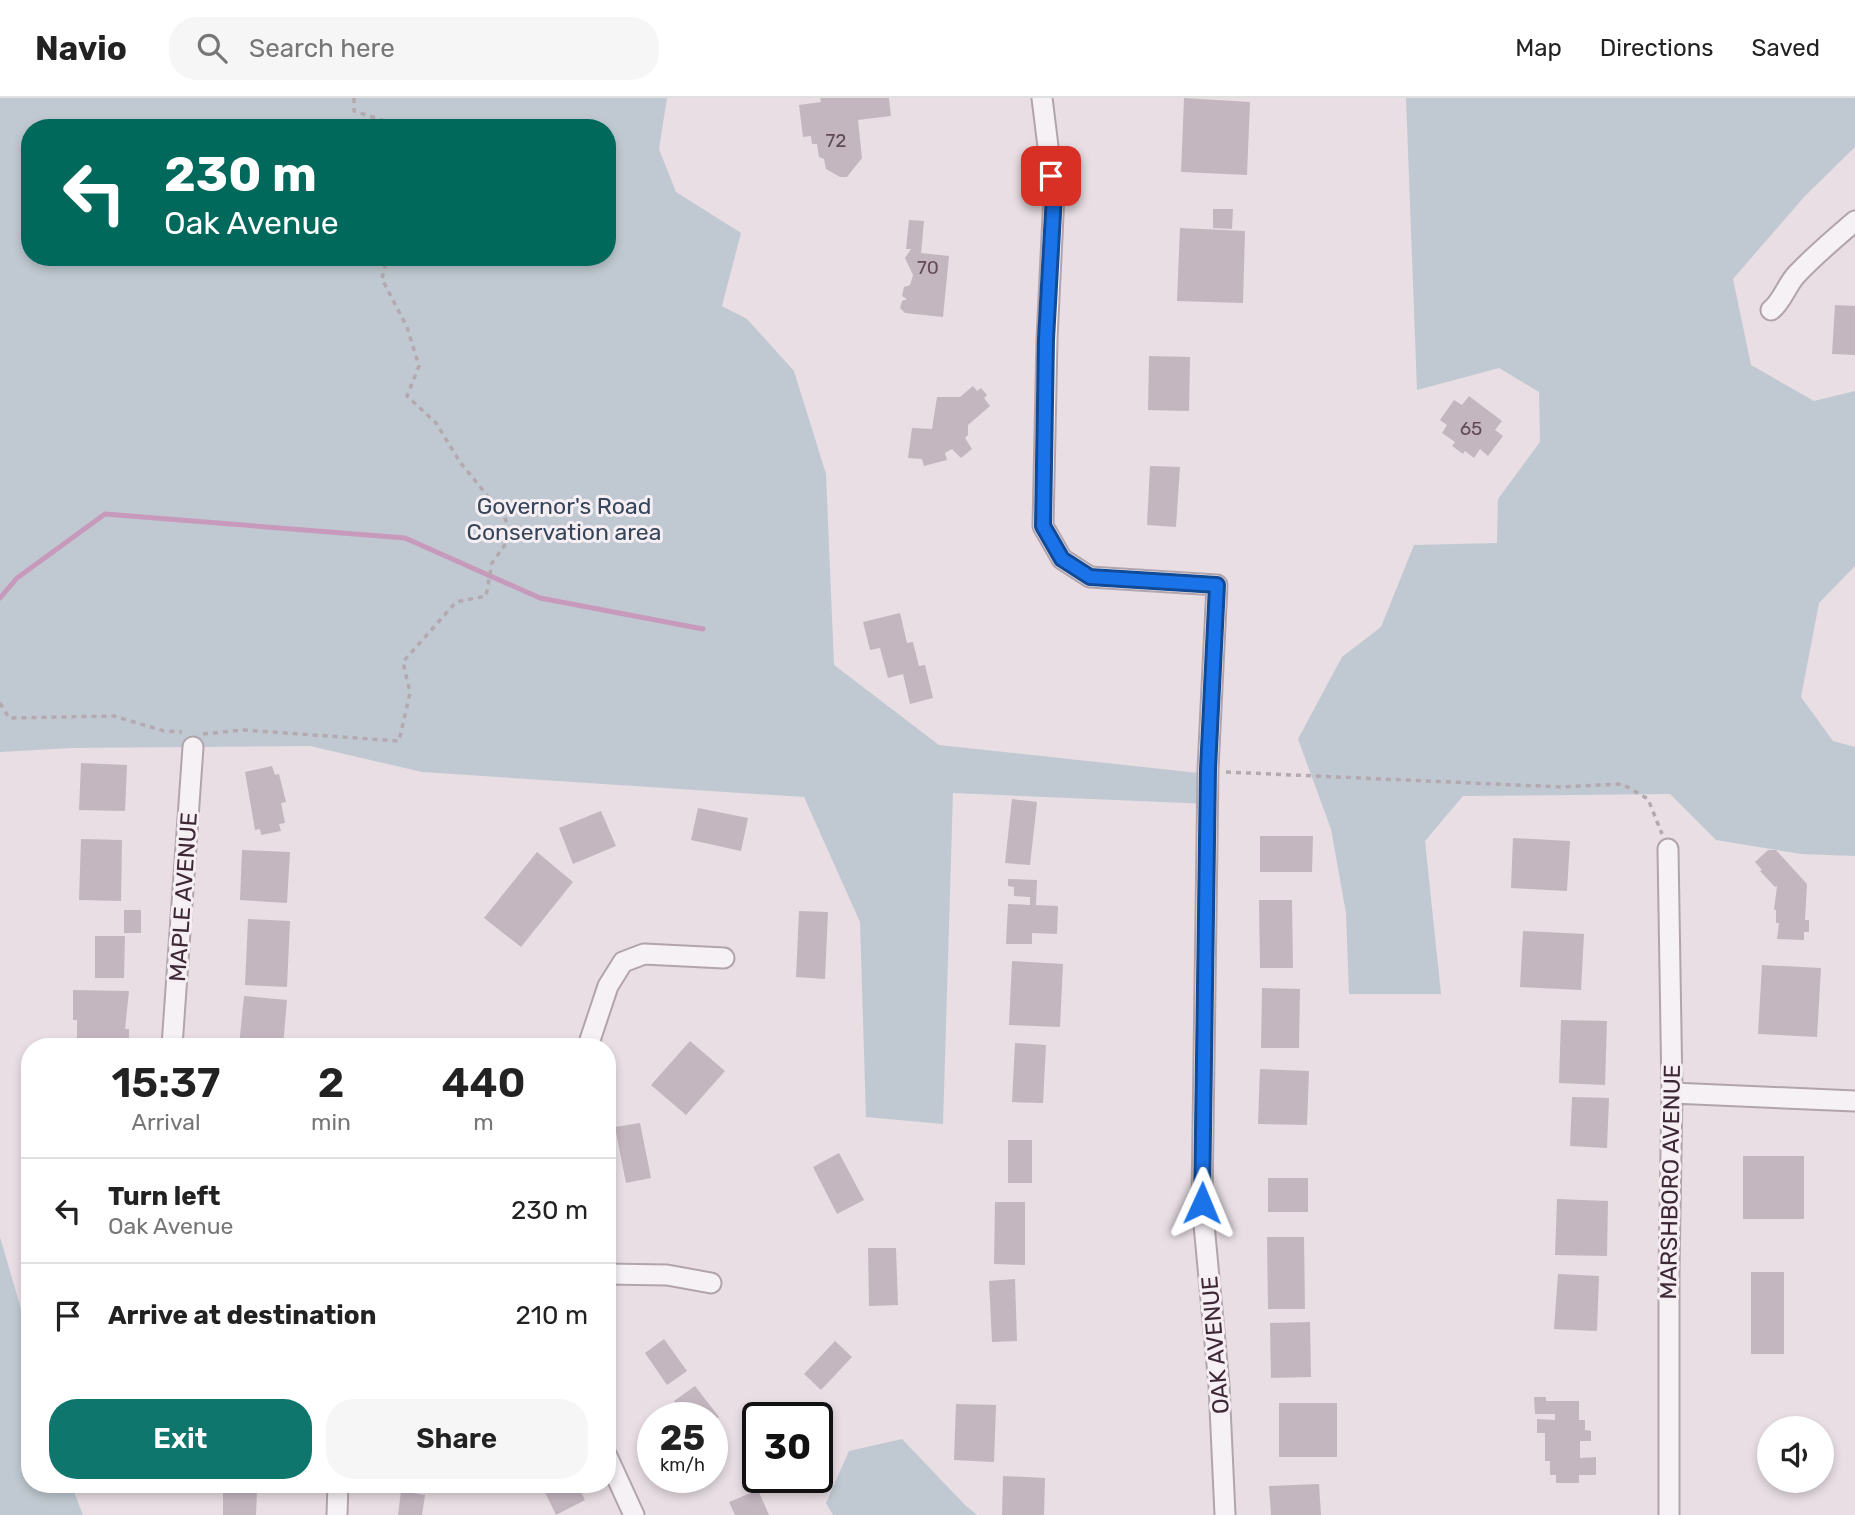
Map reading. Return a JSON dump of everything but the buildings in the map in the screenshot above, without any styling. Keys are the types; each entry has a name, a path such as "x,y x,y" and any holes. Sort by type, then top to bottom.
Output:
{"street":[{"name":"OAK AVENUE","path":"1042,98 1054,195 1046,339 1043,526 1062,559 1090,577 1217,585 1208,769 1202,1203 1219,1385 1225,1515"},
{"path":"1771,310 1798,273 1855,221"},
{"name":"MAPLE AVENUE","path":"174,1038 195,738"},
{"name":"MARSHBORO AVENUE","path":"1668,849 1672,1093 1669,1515"},
{"path":"591,1038 608,986 622,962 644,954 724,958"},
{"path":"1672,1093 1855,1101"},
{"path":"616,1274 667,1275 710,1283"},
{"path":"616,1476 634,1515"},
{"path":"337,1515 338,1493"}],"path":[{"path":"354,98 354,111 379,119"},
{"path":"0,703 9,718 114,716 195,738 243,730 399,741 411,693 403,662 456,602 486,596 492,563 512,535 504,516 460,461 436,423 407,396 419,366 407,327 382,279 385,266"},
{"path":"1223,772 1561,787 1622,784 1648,799 1668,849"}],"green space":[{"name":"Governor's Road Conservation area","path":"0,98 667,98 659,149 676,192 741,233 722,306 747,319 794,371 826,474 834,665 939,745 1208,774 1209,804 953,793 943,1124 866,1117 860,922 804,797 422,772 310,746 71,748 0,752"},
{"path":"1406,98 1855,98 1855,147 1804,197 1733,279 1751,365 1814,401 1855,391 1855,566 1819,603 1801,697 1833,741 1855,747 1855,856 1801,854 1716,840 1670,794 1463,796 1425,841 1441,994 1349,994 1346,913 1331,829 1298,739 1342,657 1381,627 1414,545 1497,543 1498,499 1540,442 1539,392 1499,368 1417,390"},
{"path":"0,1237 21,1309 21,1493 74,1493 83,1515 0,1515"},
{"path":"902,1439 977,1515 833,1515 826,1503 830,1493 833,1493 849,1451"}],"waterway":[{"path":"0,598 17,578 105,514 405,538 540,598 703,629"}],"route":[{"path":"1051,176 1054,195 1046,339 1043,526 1062,559 1090,577 1217,585 1208,769 1202,1203"}]}
